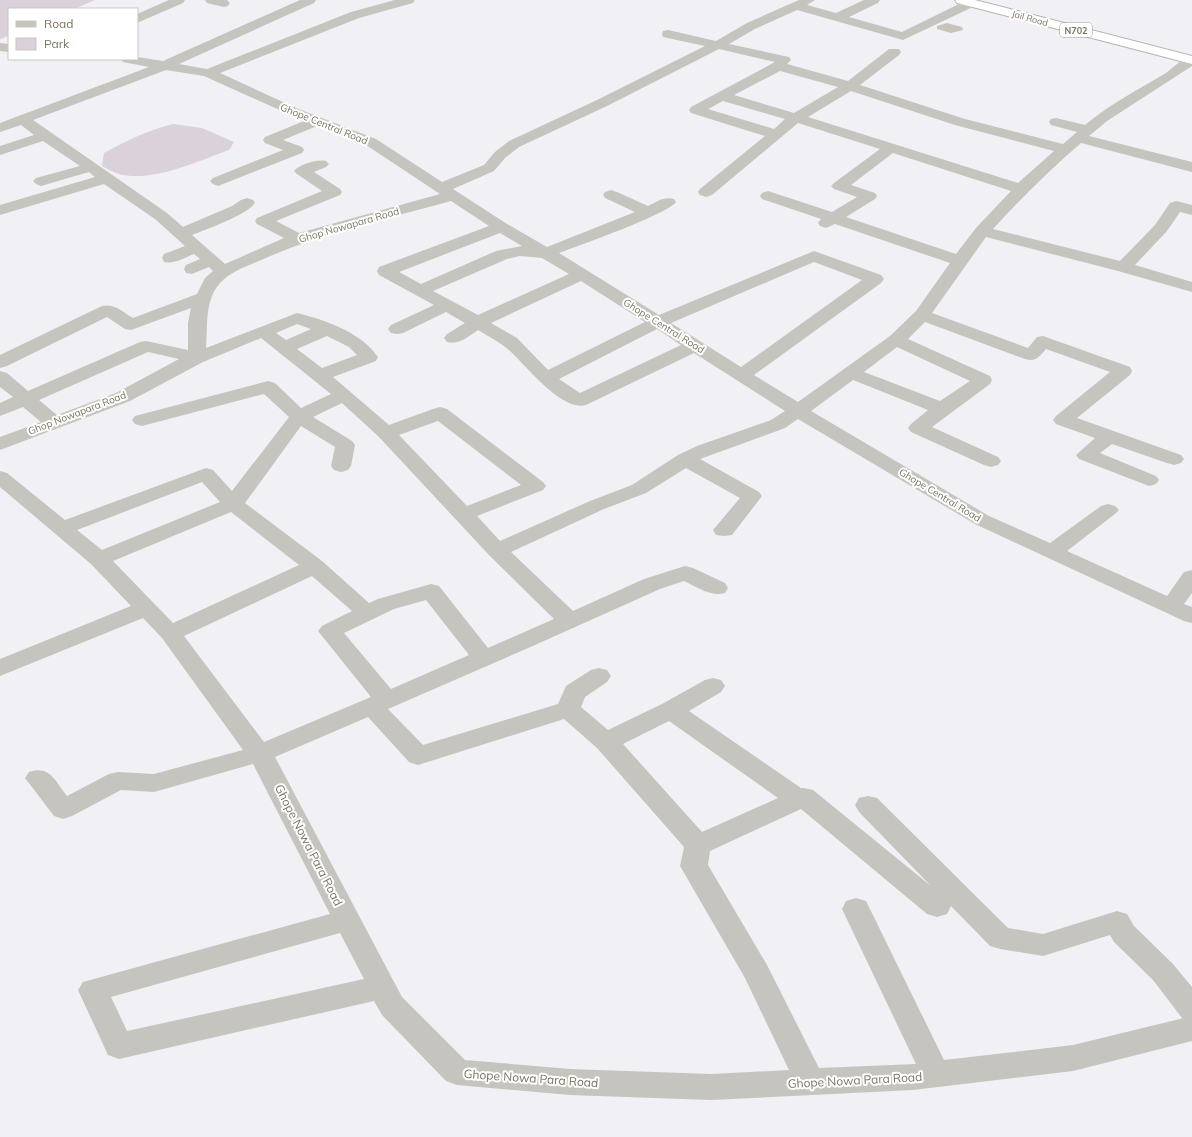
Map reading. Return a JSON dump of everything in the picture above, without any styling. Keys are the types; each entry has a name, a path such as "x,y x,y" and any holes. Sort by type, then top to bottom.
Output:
{"highway":[{"name":"Jail Road","path":"966,1 1192,60"}],"street":[{"path":"138,19 179,0"},
{"path":"211,0 224,3"},
{"path":"0,128 166,65 310,0"},
{"path":"208,73 355,15 409,0"},
{"name":"Ghop Nowapara Road","path":"0,444 53,422 123,396 196,358 198,337 197,323 201,303 217,265 446,192 489,168 500,155 514,144 602,103 737,35 751,26 809,0"},
{"path":"837,18 874,0"},
{"path":"796,6 903,36 932,22 966,1"},
{"path":"932,22 953,28"},
{"path":"668,34 784,60 778,66 696,110 775,134"},
{"path":"706,192 796,118 850,86 894,52"},
{"name":"Ghope Central Road","path":"134,60 208,73 291,111 371,142 501,227 582,274 798,411 982,520 1192,616"},
{"path":"497,550 596,505 640,489 685,459 704,450 778,424 798,411 896,340 922,315 959,261 982,232 1021,189 1102,118 1173,74 1192,60"},
{"path":"778,66 850,86 960,122 1078,139 1192,167"},
{"path":"722,96 1021,189"},
{"path":"24,120 45,136 92,167 106,179 162,216 217,265"},
{"path":"218,180 297,150 270,140 314,122"},
{"path":"1056,122 1078,139"},
{"path":"0,152 45,136"},
{"path":"819,227 869,196 839,186 891,148"},
{"path":"298,239 263,221 334,192 302,171 321,164"},
{"path":"42,181 92,167"},
{"path":"0,210 106,179"},
{"path":"611,195 648,212"},
{"path":"768,196 959,261"},
{"path":"181,234 244,208 288,197 308,203"},
{"path":"420,290 502,255 520,251 545,253 648,212 668,202"},
{"path":"1124,267 1161,228 1176,206 1192,210"},
{"path":"244,208 269,219"},
{"path":"501,227 385,271 447,304 511,342 546,378 579,401 695,345"},
{"path":"982,232 1124,267 1192,287"},
{"path":"170,258 196,247"},
{"path":"546,378 658,322 814,256 875,279 741,374"},
{"path":"192,269 217,265"},
{"path":"453,338 478,322 582,274"},
{"path":"0,362 108,310 131,325 204,297"},
{"path":"397,329 447,304"},
{"path":"922,315 1031,355 1043,341 1123,371 1063,420 1174,459"},
{"path":"0,410 146,346 196,358 297,318 327,329 355,342 369,357 319,376"},
{"path":"284,348 327,329"},
{"path":"263,331 344,395 386,434 497,550 570,621"},
{"path":"896,340 983,380 918,428 991,461"},
{"path":"851,373 942,409"},
{"path":"0,377 53,422"},
{"path":"142,420 268,387 300,416 345,445 341,466"},
{"path":"99,559 233,504 300,416 344,395"},
{"path":"386,434 440,413 536,486 464,514"},
{"path":"1109,436 1086,455 1149,480"},
{"path":"685,459 752,496 724,530"},
{"path":"64,528 206,474 233,504 314,566 367,613"},
{"name":"Ghope Nowa Para Road","path":"0,477 64,528 99,559 170,633 268,766 392,1006 457,1072 570,1082 711,1087 913,1077 1073,1058 1192,1029"},
{"path":"1051,552 1108,510"},
{"path":"170,633 314,566"},
{"path":"38,778 63,809 118,781 154,783 259,754 570,621 652,584 685,573 717,588"},
{"path":"1171,606 1192,576"},
{"path":"484,658 431,591 386,604 330,631 379,703 418,756 568,709"},
{"path":"0,668 146,608"},
{"path":"568,709 575,692 599,676"},
{"path":"606,742 671,710 713,686"},
{"path":"568,709 606,742 698,845"},
{"path":"671,710 799,800"},
{"path":"698,845 804,797 937,906"},
{"path":"868,806 1000,938 1043,945 1117,922 1124,934 1163,972 1192,1009"},
{"path":"698,845 694,866 757,973 810,1082"},
{"path":"856,908 912,1022 936,1075"},
{"path":"348,920 93,990 119,1046 382,987"}],"green space":[{"path":"0,0 95,0 76,8 8,8 8,36 0,39"},
{"path":"173,124 202,128 234,142 229,150 175,170 146,176 119,174 102,166 104,153 137,136"}],"shaded area":[{"path":"947,23 962,27 963,30 951,33 937,29 937,26"}]}
